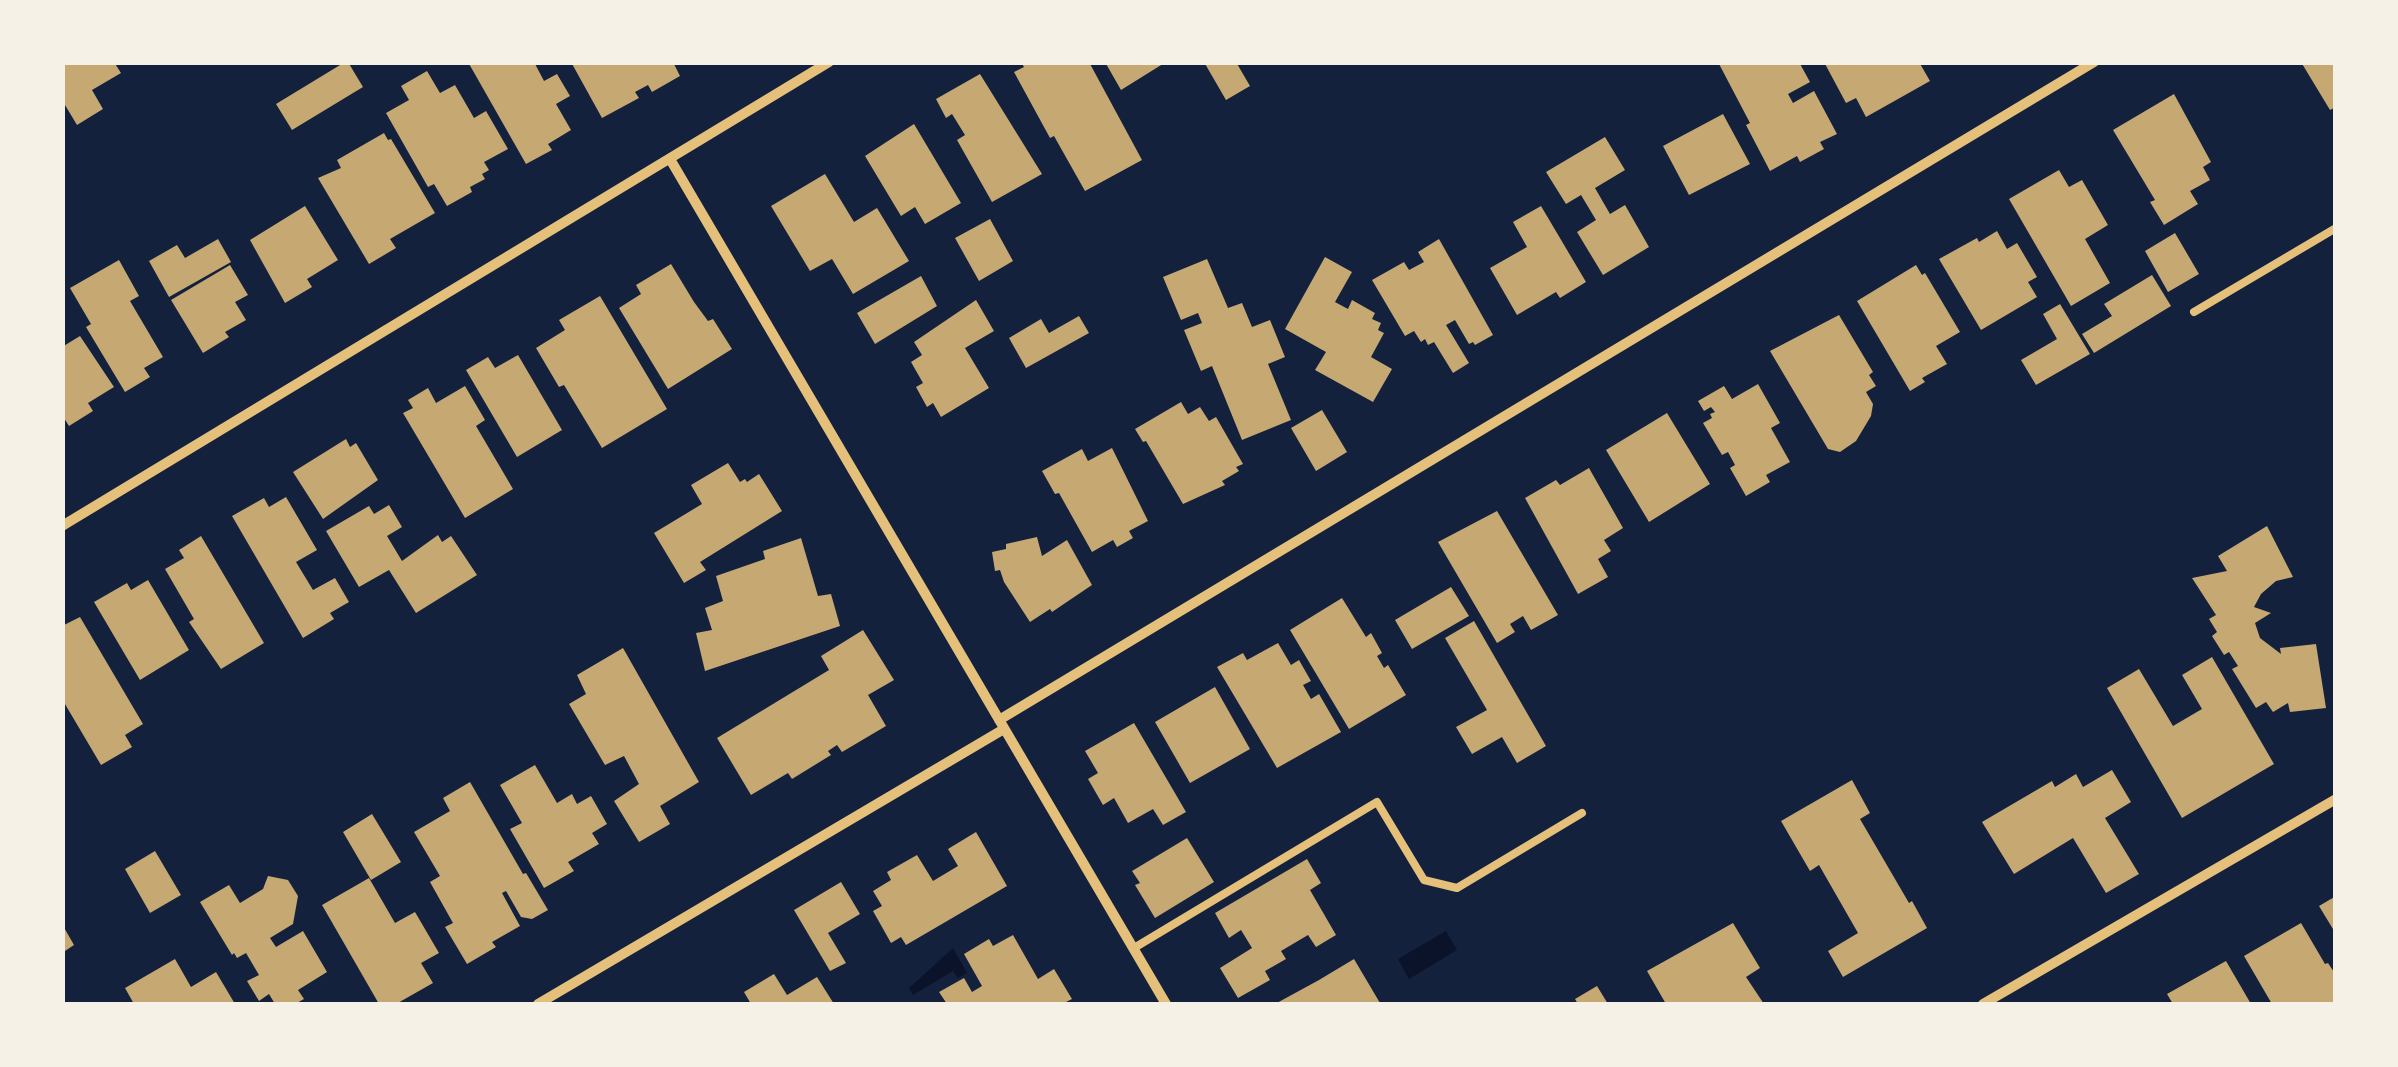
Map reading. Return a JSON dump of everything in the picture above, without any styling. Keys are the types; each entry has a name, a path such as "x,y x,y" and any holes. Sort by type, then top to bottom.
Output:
{"street":[{"path":"62,526 829,62"},
{"path":"538,1004 2094,62"},
{"path":"670,159 1166,1004"},
{"path":"1982,1004 2336,799"}],"lane":[{"path":"2194,312 2336,228"},
{"path":"1134,948 1377,802 1424,880 1457,888 1582,813"}],"water":[{"path":"1446,931 1457,950 1409,979 1398,959"},
{"path":"953,948 967,973 958,978 953,971 913,995 909,988"}],"building":[{"path":"62,62 114,62 121,73 92,90 103,109 77,125 62,100"},
{"path":"345,62 363,87 292,130 276,104"},
{"path":"468,62 534,62 544,81 557,74 570,96 556,104 571,130 548,144 552,150 526,164"},
{"path":"571,62 673,62 680,76 652,92 648,85 635,92 639,98 602,118"},
{"path":"1021,62 1089,62 1142,160 1085,191 1014,72 1024,67"},
{"path":"1105,62 1166,62 1121,90"},
{"path":"1204,62 1236,62 1250,86 1226,100"},
{"path":"1718,62 1799,62 1810,82 1788,94 1793,103 1814,91 1837,134 1820,142 1824,149 1800,162 1797,156 1770,171"},
{"path":"1824,62 1919,62 1930,81 1866,117 1856,98 1846,103"},
{"path":"2301,62 2336,62 2336,107 2330,110"},
{"path":"427,71 440,93 455,85 474,118 486,111 508,149 484,162 489,170 482,174 485,179 470,187 472,192 447,206 434,184 428,187 386,113 409,100 401,86"},
{"path":"980,74 1042,174 992,202 957,140 965,135 952,114 946,118 936,99"},
{"path":"2174,94 2211,162 2203,167 2210,180 2190,191 2198,204 2164,225 2150,202 2155,200 2113,130"},
{"path":"1723,114 1750,164 1689,195 1663,146"},
{"path":"914,124 961,203 925,224 915,207 901,216 865,156"},
{"path":"384,133 435,213 390,239 396,248 369,264 318,178 341,168 337,160"},
{"path":"1605,137 1625,170 1595,188 1610,214 1625,205 1649,247 1603,275 1577,232 1596,220 1581,195 1566,204 1546,172"},
{"path":"2059,170 2069,187 2082,180 2108,225 2085,239 2110,283 2071,306 2009,199"},
{"path":"825,174 854,222 877,208 909,261 853,294 832,259 810,271 771,206"},
{"path":"305,206 338,260 307,279 312,287 285,303 250,240"},
{"path":"1541,206 1586,282 1560,298 1556,292 1517,315 1490,268 1527,247 1513,222"},
{"path":"990,219 1013,261 979,281 955,238"},
{"path":"1997,231 2007,249 2017,243 2037,277 2028,282 2037,297 1981,330 1939,259"},
{"path":"2175,233 2199,274 2168,292 2145,251"},
{"path":"218,239 231,262 169,297 149,261 177,245 185,258"},
{"path":"1439,239 1493,335 1475,345 1469,344 1455,320 1446,325 1469,363 1453,373 1434,342 1421,342 1414,331 1405,336 1372,280 1404,262 1409,270 1424,262 1418,252"},
{"path":"1325,257 1352,272 1335,302 1348,309 1352,300 1375,313 1372,319 1381,323 1378,330 1384,333 1371,357 1392,369 1373,402 1315,370 1326,352 1285,329"},
{"path":"1207,259 1228,308 1242,303 1252,327 1270,320 1285,357 1268,364 1291,420 1242,440 1212,366 1201,371 1184,330 1202,323 1198,313 1181,320 1163,277"},
{"path":"119,260 139,296 130,301 163,357 144,368 150,377 125,392 86,327 91,324 70,288"},
{"path":"671,264 694,302 708,321 713,319 732,349 668,389 619,308 641,294 636,285"},
{"path":"230,265 248,295 235,302 246,320 225,332 229,337 203,353 171,300"},
{"path":"1916,265 1922,275 1925,273 1960,332 1936,346 1947,364 1922,378 1925,382 1910,391 1857,301"},
{"path":"2152,275 2171,306 2094,353 2082,334 2112,316 2104,304"},
{"path":"921,276 937,306 875,344 857,313"},
{"path":"600,296 667,409 602,448 536,348 565,330 559,320"},
{"path":"976,300 994,331 965,348 989,388 941,417 933,403 927,407 916,387 923,383 911,362 922,355 914,342"},
{"path":"2060,304 2090,354 2036,385 2021,360 2057,339 2043,314"},
{"path":"1839,315 1873,372 1869,375 1876,386 1866,392 1873,404 1871,416 1856,441 1840,452 1828,449 1770,351"},
{"path":"1079,316 1089,333 1026,368 1009,338 1041,319 1049,333"},
{"path":"80,336 114,387 88,403 93,411 69,426 62,415 62,347"},
{"path":"518,355 562,430 517,457 466,370 488,357 495,368"},
{"path":"1758,384 1780,423 1771,428 1790,462 1766,475 1770,482 1746,496 1730,468 1735,465 1728,452 1722,455 1703,423 1715,412 1711,407 1704,411 1698,401 1724,386 1732,399"},
{"path":"465,386 485,420 476,426 513,489 465,518 403,413 413,408 408,400 428,388 436,403"},
{"path":"1181,402 1188,414 1200,407 1209,421 1216,417 1243,464 1222,481 1225,485 1183,504 1135,429"},
{"path":"1322,410 1347,452 1316,471 1291,428"},
{"path":"1667,413 1710,484 1649,522 1606,450"},
{"path":"346,439 350,447 356,443 378,480 323,519 293,472"},
{"path":"1112,448 1148,521 1129,531 1133,538 1117,547 1113,540 1092,552 1042,471 1082,449 1088,461"},
{"path":"728,463 740,482 759,474 782,511 700,562 706,570 684,583 654,533 702,504 691,485"},
{"path":"1589,468 1623,528 1604,540 1611,551 1598,559 1608,577 1578,594 1525,498 1556,480 1560,485"},
{"path":"286,497 317,550 296,562 313,590 335,578 349,602 330,613 334,619 303,638 232,516 264,498 269,507"},
{"path":"389,505 402,527 387,536 402,561 438,535 442,542 451,536 477,575 416,613 389,570 359,587 326,531 369,506 374,514"},
{"path":"1497,511 1558,615 1531,630 1523,616 1510,624 1515,632 1497,643 1438,542"},
{"path":"2267,526 2293,577 2276,581 2261,594 2254,607 2271,613 2255,623 2260,638 2281,654 2280,648 2316,644 2326,708 2290,712 2288,703 2273,712 2266,702 2256,708 2232,669 2238,666 2229,652 2224,655 2212,636 2217,632 2209,619 2216,615 2192,578 2227,571 2218,556"},
{"path":"201,536 264,643 221,669 189,622 194,619 165,569 184,558 179,550"},
{"path":"1037,537 1042,556 1067,540 1092,585 1030,622 1000,570 995,571 992,552 1006,549 1006,544"},
{"path":"801,538 818,596 831,594 840,626 705,671 696,633 712,630 705,608 723,601 716,576 765,559 763,551"},
{"path":"148,580 189,650 140,680 94,602 127,583 131,590"},
{"path":"1451,587 1469,616 1412,649 1395,620"},
{"path":"1342,598 1366,637 1371,633 1382,653 1377,656 1384,668 1388,665 1406,695 1349,729 1290,630"},
{"path":"80,617 143,724 125,735 132,747 101,765 62,699 62,626"},
{"path":"1474,621 1546,746 1517,763 1502,737 1472,754 1456,727 1487,710 1445,638"},
{"path":"863,630 894,680 868,695 886,726 842,752 837,745 828,751 831,755 792,779 788,773 751,795 717,738 829,670 821,656"},
{"path":"1278,643 1291,665 1299,660 1311,681 1303,685 1311,699 1319,694 1341,732 1277,768 1217,667 1243,653 1247,660"},
{"path":"623,648 699,782 660,806 670,824 639,842 614,801 639,784 624,756 605,765 569,704 586,694 577,675"},
{"path":"2212,657 2274,764 2182,818 2107,688 2139,669 2173,726 2202,709 2182,675"},
{"path":"1215,687 1250,749 1190,783 1155,722"},
{"path":"1134,723 1186,812 1163,825 1153,809 1128,823 1114,798 1103,805 1088,779 1098,773 1085,751"},
{"path":"535,765 557,803 572,794 577,804 591,796 607,824 592,833 599,844 568,862 574,871 544,888 510,829 522,823 500,785"},
{"path":"2112,770 2131,802 2105,818 2139,874 2106,893 2073,838 2014,874 1982,822 2052,781 2055,787 2076,774 2083,787"},
{"path":"1852,780 1870,813 1860,819 1927,928 1843,977 1828,951 1858,933 1819,865 1810,871 1781,821"},
{"path":"470,782 548,910 532,919 521,917 506,891 502,893 520,926 492,942 496,947 467,964 445,927 453,923 430,882 440,876 414,832 450,811 443,798"},
{"path":"372,814 401,862 371,880 343,832"},
{"path":"976,832 1007,886 906,945 901,937 891,943 873,911 882,906 873,891 891,880 887,872 917,855 933,881 958,866 948,849"},
{"path":"1187,838 1214,882 1155,918 1135,885 1140,883 1132,871"},
{"path":"155,851 181,895 150,913 125,869"},
{"path":"1307,859 1321,883 1310,890 1336,935 1316,947 1308,935 1281,951 1286,959 1265,971 1270,980 1238,998 1220,968 1252,948 1241,930 1229,938 1215,913"},
{"path":"268,876 288,880 298,896 293,924 270,938 276,947 303,931 327,972 298,990 304,999 295,1004 275,1004 269,994 259,1001 247,981 259,975 246,953 237,958 232,955 200,902 229,885 240,903 263,889"},
{"path":"369,878 395,923 415,912 439,953 421,963 433,983 396,1004 379,1004 322,905"},
{"path":"841,882 860,914 828,933 846,963 830,971 794,910"},
{"path":"2336,896 2336,934 2319,906"},
{"path":"1733,923 1760,968 1746,977 1764,1004 1666,1004 1647,971"},
{"path":"2301,923 2336,975 2336,1004 2272,1004 2244,956"},
{"path":"62,924 74,945 62,953"},
{"path":"1013,935 1038,979 1054,969 1072,999 1062,1004 947,1004 939,992 964,978 972,992 982,986 964,954 989,939 993,946"},
{"path":"175,959 191,987 216,972 235,1004 134,1004 125,988"},
{"path":"1354,959 1380,1003 1275,1004 1319,980"},
{"path":"2226,961 2251,1004 2173,1004 2167,994"},
{"path":"774,974 787,995 817,977 834,1004 751,1004 744,992"},
{"path":"1597,986 1608,1004 1578,1004 1575,999"}]}
